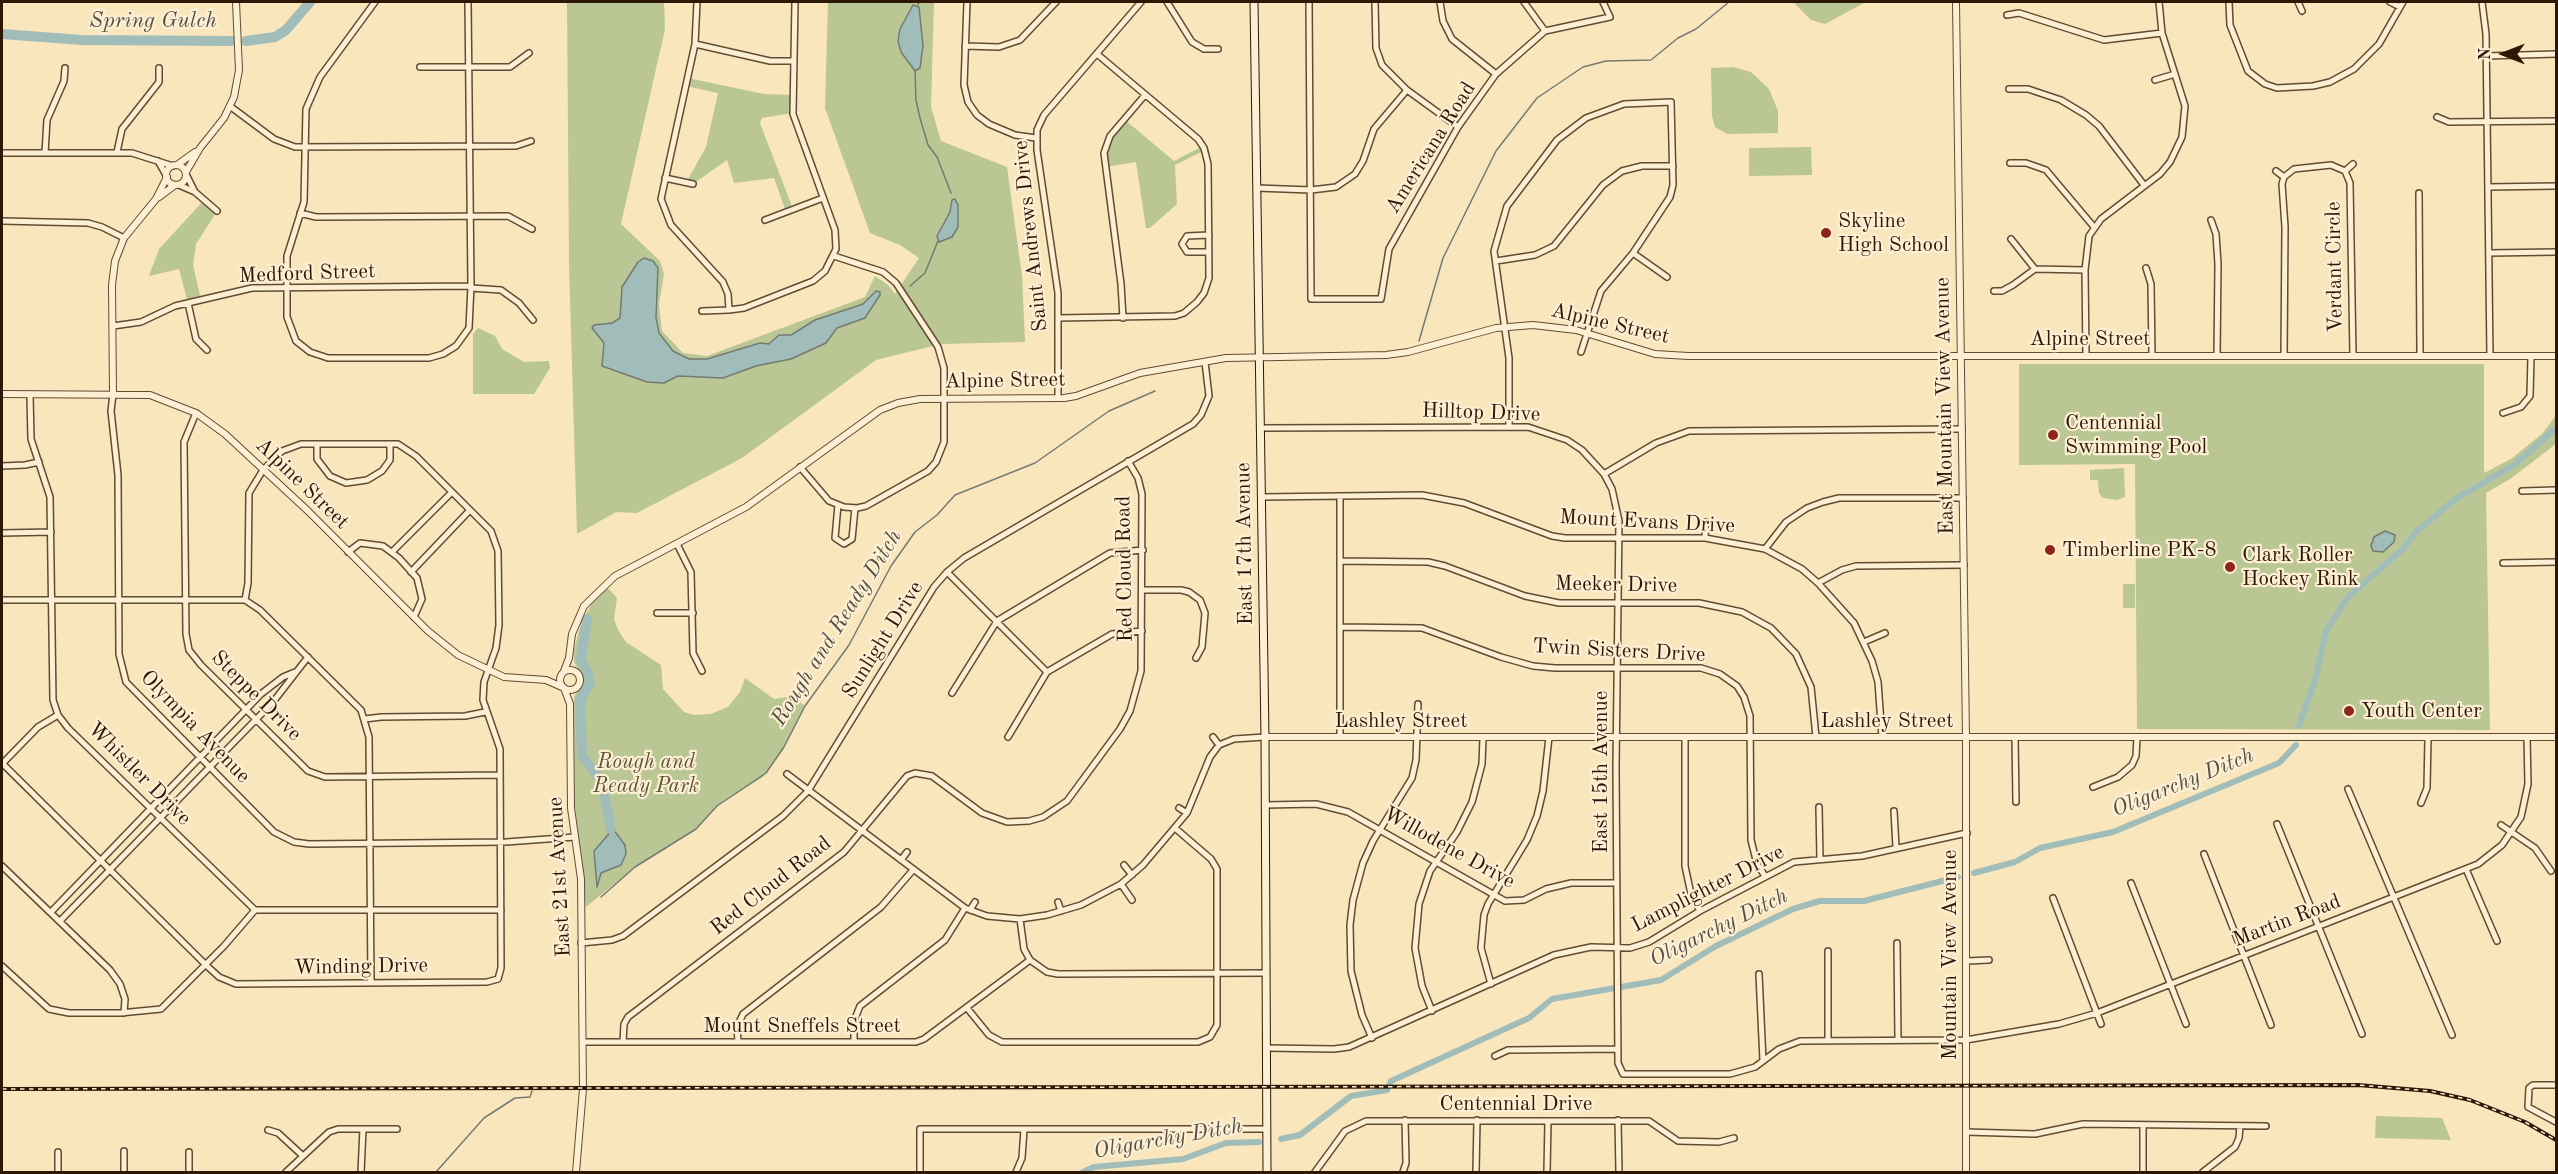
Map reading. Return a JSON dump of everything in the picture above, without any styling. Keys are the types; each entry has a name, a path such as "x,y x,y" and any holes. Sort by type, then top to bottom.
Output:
{"main road":[{"name":"East 17th Avenue","path":"1254,2 1265,737 1267,1173"}],"street":[{"path":"186,174 200,148 231,107 239,70 236,2"},
{"path":"375,2 315,84 306,109 304,192 287,256 287,317 296,341 310,352 328,358 429,358 450,350 467,333 471,317 468,2"},
{"path":"697,2 695,44 661,199 666,217 723,282 728,294 729,310"},
{"path":"702,311 744,308 813,281 825,271 834,256 836,235 793,114 795,2"},
{"path":"967,2 965,91 974,112 999,129 1036,138"},
{"path":"965,46 999,47 1020,40 1056,2"},
{"name":"Saint Andrews Drive","path":"1058,398 1058,293 1036,138 1044,115 1142,2"},
{"path":"1167,2 1192,42 1203,49 1218,50"},
{"path":"1309,2 1311,190"},
{"path":"1375,2 1376,48 1382,65 1407,90 1458,127"},
{"path":"1440,2 1443,21 1452,39 1496,74"},
{"path":"1524,2 1545,32"},
{"name":"Americana Road","path":"1311,190 1311,299 1381,299 1389,249 1458,127 1496,74 1545,32 1610,16 1603,2"},
{"name":"East Mountain View Avenue","path":"1956,2 1966,737"},
{"path":"2086,356 2086,248 2094,227 2160,174 2170,162 2182,137 2185,106 2162,33 2159,2"},
{"path":"2229,2 2230,25 2248,71 2256,79 2277,88 2313,86 2330,82 2354,69 2379,44 2402,4 2390,2"},
{"path":"2298,2 2302,11"},
{"path":"2482,2 2486,56 2490,356"},
{"path":"2007,15 2019,13 2103,40 2162,33"},
{"path":"695,44 770,61 794,61"},
{"path":"420,67 510,67 529,53"},
{"path":"1058,318 1175,316 1193,307 1207,288 1208,164 1205,150 1198,139 1097,54"},
{"path":"2486,56 2556,54"},
{"path":"45,153 47,120 64,81 65,68"},
{"path":"117,152 121,131 159,82 159,68"},
{"path":"2155,80 2175,74"},
{"path":"2009,89 2028,89 2061,100 2086,115 2099,126 2144,185"},
{"path":"1257,189 1311,190 1336,187 1355,174 1363,161 1374,129 1407,90"},
{"path":"1123,318 1122,284 1104,157 1110,136 1145,95"},
{"path":"1509,427 1509,358 1496,261 1496,241 1507,206 1557,140 1571,128 1604,110 1624,104 1671,102 1670,197 1633,253 1601,291 1581,352"},
{"path":"231,107 274,139 284,144 304,147 516,146 531,141"},
{"path":"2437,117 2449,122 2556,121"},
{"path":"175,165 200,148"},
{"path":"2,153 117,152 141,154 175,165 186,174 195,192"},
{"path":"157,160 166,176 177,185 195,192 217,211"},
{"path":"2010,163 2026,164 2055,177 2094,227"},
{"path":"2345,171 2353,164"},
{"name":"Olympia Avenue","path":"175,165 166,176 156,199 124,238 113,272 111,411 118,475 120,600 118,654 126,682 199,758 281,837 309,844 500,842 575,837"},
{"name":"Verdant Circle","path":"2284,177 2294,169 2331,165 2345,171 2350,183 2353,356"},
{"path":"1496,261 1535,255 1554,246 1603,185 1622,171 1642,166 1672,166"},
{"path":"2276,171 2284,177 2282,184 2285,227 2284,356"},
{"name":"Olympia Avenue","path":"156,199 177,185 186,174"},
{"path":"665,178 693,184"},
{"path":"2488,187 2556,186"},
{"path":"2420,193 2420,356"},
{"path":"765,220 823,198"},
{"path":"300,213 316,217 508,216 532,229"},
{"path":"2211,220 2216,234 2217,254 2217,356"},
{"path":"2,221 95,224 124,238"},
{"path":"1209,235 1187,236 1182,244 1187,252 1209,252"},
{"path":"2011,238 2035,269"},
{"path":"2489,252 2556,252"},
{"path":"1633,253 1667,278"},
{"path":"800,467 821,494 838,506 855,508 876,500 928,471 936,462 944,442 942,356 896,283 883,272 834,256"},
{"path":"2146,267 2151,284 2152,356"},
{"path":"1994,291 2002,291 2035,269 2085,270"},
{"name":"Medford Street","path":"113,326 141,322 188,303 252,288 471,287 501,290 519,303 533,320"},
{"path":"188,303 196,339 207,350"},
{"name":"Alpine Street","path":"569,658 572,634 584,606 615,576 746,507 885,408 920,399 1076,396 1140,373 1205,362 1259,355 1397,354 1505,326 1553,326 1586,333 1640,350 1671,356 2556,356"},
{"path":"2503,413 2521,407 2530,396 2532,356"},
{"name":"Sunlight Drive","path":"581,943 612,940 622,936 783,816 808,791 934,587 947,572 964,558 1193,423 1201,415 1206,405 1210,386 1205,362"},
{"name":"Alpine Street","path":"2,394 150,395 196,413 225,434 414,617 458,655 489,672 521,680 546,680 563,687"},
{"name":"Whistler Drive","path":"30,394 31,439 50,497 53,700 58,715 255,910"},
{"name":"Steppe Drive","path":"196,413 184,442 185,598 189,650 201,665 308,771 325,777 500,775"},
{"name":"Hilltop Drive","path":"1260,428 1532,428 1567,440 1582,450 1604,474"},
{"path":"1604,474 1669,437 1706,429 1962,429"},
{"path":"245,600 248,583 249,493 263,470 282,451 301,444 317,444 390,444 390,460 382,471 367,480 346,483 330,476 317,459 317,444"},
{"name":"Winding Drive","path":"2,764 219,977 236,984 487,982 498,979 501,968 500,749 485,712 484,682 489,672 499,625 498,551 490,531 416,456 398,444 390,444"},
{"name":"Red Cloud Road","path":"623,1042 624,1024 628,1017 844,852 900,781 915,773 932,776 982,813 996,819 1029,821 1056,810 1067,801 1109,747 1130,711 1141,671 1143,550 1141,485 1128,461"},
{"path":"2,466 39,462"},
{"name":"East 15th Avenue","path":"1604,474 1617,504 1619,538 1617,883 1618,1049 1621,1073"},
{"path":"2522,491 2556,490"},
{"path":"392,552 452,492"},
{"path":"1340,496 1340,737"},
{"name":"Mount Evans Drive","path":"1261,497 1440,498 1493,513 1552,536 1706,538 1765,549 1802,569 1841,605 1864,642 1878,682 1882,737"},
{"path":"1765,549 1792,517 1823,502 1839,498 1963,498"},
{"path":"838,506 835,538 844,544 852,539 855,508"},
{"path":"411,572 470,510"},
{"path":"1706,522 1706,538"},
{"path":"2,533 51,532"},
{"path":"348,552 360,543 383,546 392,552 417,578 422,599 414,617"},
{"path":"677,544 691,572 693,653 702,671"},
{"path":"952,693 997,621 1110,553 1143,550"},
{"name":"Meeker Drive","path":"1340,561 1428,562 1542,600 1713,604 1742,612 1771,628 1790,647 1805,670 1815,705 1816,737"},
{"path":"2503,563 2556,562"},
{"path":"1818,583 1842,570 1856,566 1964,565"},
{"path":"947,572 1047,672"},
{"path":"1143,590 1181,590 1189,592 1200,600 1204,612 1202,647 1196,658"},
{"path":"2,600 185,598 245,600 260,610 361,710 369,737 371,983"},
{"path":"657,613 693,613"},
{"name":"Twin Sisters Drive","path":"1340,627 1422,628 1501,657 1533,666 1701,669 1720,674 1737,686 1744,697 1750,716 1751,840 1757,864 1765,876"},
{"path":"1008,737 1047,672 1112,634 1143,631"},
{"path":"1864,642 1885,633"},
{"path":"60,921 256,720 290,683 295,672 308,657"},
{"path":"569,658 580,678 578,687 573,690 563,687 560,680 569,658"},
{"path":"562,673 575,671"},
{"path":"51,912 246,710 283,677 295,672"},
{"name":"Alpine Street","path":"546,680 562,673"},
{"name":"East 21st Avenue","path":"563,687 570,704 571,808 580,879 583,1083 576,1173"},
{"name":"East 21st Avenue","path":"570,704 578,687"},
{"path":"1372,1038 1355,990 1350,951 1350,925 1357,881 1380,829 1412,778 1418,704"},
{"path":"365,719 465,716 485,712"},
{"path":"2,764 38,727 58,715"},
{"path":"2093,787 2118,777 2132,765 2136,756 2138,736"},
{"path":"787,774 968,909 987,916 1020,919 1081,905 1121,884 1131,875 1187,813 1205,769 1219,745 1213,737"},
{"name":"Lashley Street","path":"1219,745 1234,739 1265,737 2556,737"},
{"path":"1491,984 1483,965 1481,932 1484,915 1493,895 1515,862 1537,816 1545,782 1549,737"},
{"path":"1685,737 1685,866 1691,894 1700,911"},
{"name":"Mountain View Avenue","path":"1966,737 1966,1173"},
{"path":"2015,737 2016,802"},
{"name":"Martin Road","path":"1621,1073 1730,1074 1743,1072 1789,1044 1828,1039 1966,1040 2059,1024 2097,1013 2466,869 2493,854 2512,832 2525,801 2527,737"},
{"path":"1432,1011 1417,970 1415,926 1423,888 1436,862 1457,832 1472,802 1482,764 1483,738"},
{"path":"2421,803 2427,788 2428,738"},
{"path":"1205,769 1214,772"},
{"path":"2348,789 2452,1035"},
{"name":"Willodene Drive","path":"1265,805 1316,804 1336,808 1380,829 1493,895 1515,902 1556,886 1617,883"},
{"path":"1819,807 1820,858"},
{"path":"1179,808 1187,813"},
{"path":"1894,811 1893,836 1896,847"},
{"path":"2277,824 2362,1034"},
{"path":"2501,825 2535,848 2551,871"},
{"path":"967,1008 986,1037 1002,1042 1204,1041 1210,1037 1217,1025 1217,869 1213,857 1175,828"},
{"name":"Lamplighter Drive","path":"1266,1048 1340,1049 1372,1038 1563,953 1592,948 1618,948 1649,942 1700,911 1794,862 1862,856 1966,833"},
{"path":"901,860 907,852"},
{"path":"2204,854 2271,1025"},
{"path":"1124,865 1131,875"},
{"path":"2,866 110,970 120,984 124,999 123,1013"},
{"path":"2466,869 2497,940"},
{"path":"738,1042 737,1027 743,1014 881,907 913,870"},
{"path":"2131,883 2187,1024"},
{"path":"1121,884 1132,900"},
{"path":"2053,898 2101,1024"},
{"path":"854,1042 854,1021 860,1006 945,940 975,902"},
{"path":"1058,902 1061,911"},
{"path":"1209,907 1217,906"},
{"path":"2,966 50,1009 69,1013 123,1013 161,1009 206,965 255,910 370,912 501,910"},
{"path":"1020,919 1021,937 1030,960 1047,972 1058,974 1266,974"},
{"path":"1897,943 1898,1040"},
{"path":"1828,951 1828,1039"},
{"name":"Mount Sneffels Street","path":"583,1042 915,1042 924,1039 1030,960"},
{"path":"1966,961 1989,960"},
{"path":"1759,974 1763,1061"},
{"path":"1495,1056 1508,1050 1618,1049"},
{"path":"2556,1085 2533,1085 2529,1088 2528,1107 2556,1122"},
{"path":"1403,1173 1406,1163 1406,1120"},
{"path":"1476,1173 1477,1120"},
{"path":"1618,1120 1620,1173"},
{"name":"Centennial Drive","path":"1315,1173 1339,1140 1353,1126 1366,1121 1649,1121 1678,1141 1719,1142 1734,1138"},
{"path":"1547,1173 1548,1121"},
{"path":"1966,1132 2035,1134 2083,1124 2266,1126"},
{"path":"2142,1173 2143,1125"},
{"path":"2204,1173 2235,1147 2240,1126"},
{"path":"286,1173 329,1132 338,1129 397,1129"},
{"path":"361,1173 363,1129"},
{"path":"921,1173 920,1129 1266,1130"},
{"path":"1016,1173 1022,1158 1023,1129"},
{"path":"268,1130 278,1133 303,1156"},
{"path":"124,1151 124,1173"},
{"path":"58,1152 58,1173"},
{"path":"189,1152 189,1173"}],"green space":[{"path":"567,2 664,2 665,29 621,224 660,261 664,274 659,304 662,331 683,353 707,356 865,297 875,276 888,285 895,294 919,258 900,245 870,233 825,108 828,2 934,2 931,107 941,141 1007,167 1022,276 1025,342 941,344 876,360 742,458 637,513 616,512 577,534 569,264"},
{"path":"1793,2 1866,2 1825,24 1811,20"},
{"path":"1733,67 1751,72 1769,89 1778,111 1778,133 1727,134 1715,127 1712,116 1711,68"},
{"path":"688,78 764,94 793,95 793,113 762,118 760,123 793,209 786,212 774,178 734,183 727,160 693,184 686,183 706,147 718,93 686,86"},
{"path":"1124,119 1174,161 1203,146 1205,150 1175,165 1177,204 1150,228 1146,228 1136,162 1105,167 1105,148"},
{"path":"1811,147 1812,175 1749,176 1749,148"},
{"path":"205,199 217,211 196,244 193,265 201,300 188,303 179,269 149,276 159,249"},
{"path":"478,328 495,336 502,349 524,362 549,361 550,368 534,394 473,394 473,334"},
{"path":"2019,364 2484,364 2484,473 2511,459 2543,433 2556,415 2556,444 2510,479 2486,493 2490,730 2137,729 2135,464 2019,465"},
{"path":"2124,468 2125,497 2117,500 2103,498 2099,493 2098,480 2090,480 2090,470"},
{"path":"2123,584 2135,584 2135,608 2123,608"},
{"name":"Rough and Ready Park","path":"607,587 617,598 614,619 618,630 626,642 661,665 663,689 684,712 694,715 711,714 728,707 740,692 745,678 774,699 793,696 805,706 784,747 763,777 717,806 696,829 635,867 586,907 575,807 574,697 583,678 574,662 574,650 581,623 592,603"},
{"path":"2376,1116 2442,1118 2451,1140 2375,1138"}],"water":[{"path":"913,5 919,7 923,46 920,68 915,71 901,52 898,41 900,29"},
{"path":"955,199 958,205 958,227 952,237 939,242 937,236 950,212 952,200"},
{"path":"644,258 653,261 658,268 656,317 659,333 673,351 689,359 707,359 760,343 769,344 779,335 791,335 815,320 863,304 876,291 880,292 880,295 865,318 837,328 826,343 791,359 756,366 723,378 678,376 664,383 647,382 602,366 604,343 592,328 594,325 612,323 620,318 622,287 638,262"},
{"path":"2385,531 2395,535 2394,542 2383,552 2373,551 2371,546 2374,537"},
{"path":"613,829 625,845 626,854 621,865 601,873 597,887 594,851"}],"waterway":[{"name":"Spring Gulch","path":"246,41 275,37 286,30 310,2"},
{"name":"Rough and Ready Ditch","path":"1419,341 1443,258 1496,151 1537,98 1583,67 1606,61 1651,60 1678,38 1696,29 1729,2"},
{"name":"Spring Gulch","path":"2,34 82,40 232,41"},
{"path":"915,71 916,100 920,118 928,145 937,157 951,193"},
{"path":"910,286 925,273 938,241"},
{"name":"Rough and Ready Ditch","path":"601,897 635,867 696,829 717,806 766,773 784,747 805,706 849,645 891,566 915,532 937,515 955,495 1035,463 1109,411 1155,391"},
{"name":"Oligarchy Ditch","path":"2299,726 2315,680 2326,631 2347,598 2403,549 2415,533 2454,500 2514,465 2556,428"},
{"path":"587,619 581,659 589,676"},
{"path":"590,683 580,700 582,756 598,776"},
{"name":"Oligarchy Ditch","path":"1974,873 2015,862 2040,848 2113,832 2279,763 2296,745"},
{"path":"601,779 611,829"},
{"name":"Oligarchy Ditch","path":"1281,1139 1300,1135 1351,1096 1387,1090 1391,1081 1529,1018 1552,999 1661,980 1716,946 1793,909 1820,901 1864,901 1958,877"},
{"name":"Rough and Ready Ditch","path":"436,1172 484,1118 515,1098 530,1097 532,1091"},
{"name":"Oligarchy Ditch","path":"1083,1172 1094,1167 1183,1159 1226,1143 1259,1142"}],"railway":[{"path":"2,1089 2358,1085 2430,1091 2470,1100 2525,1122 2556,1140"}],"place":[{"name":"Skyline High School","path":"1826,233"},
{"name":"Centennial Swimming Pool","path":"2053,435"},
{"name":"Timberline PK-8","path":"2050,550"},
{"name":"Clark Roller Hockey Rink","path":"2230,567"},
{"name":"Youth Center","path":"2349,711"}]}
